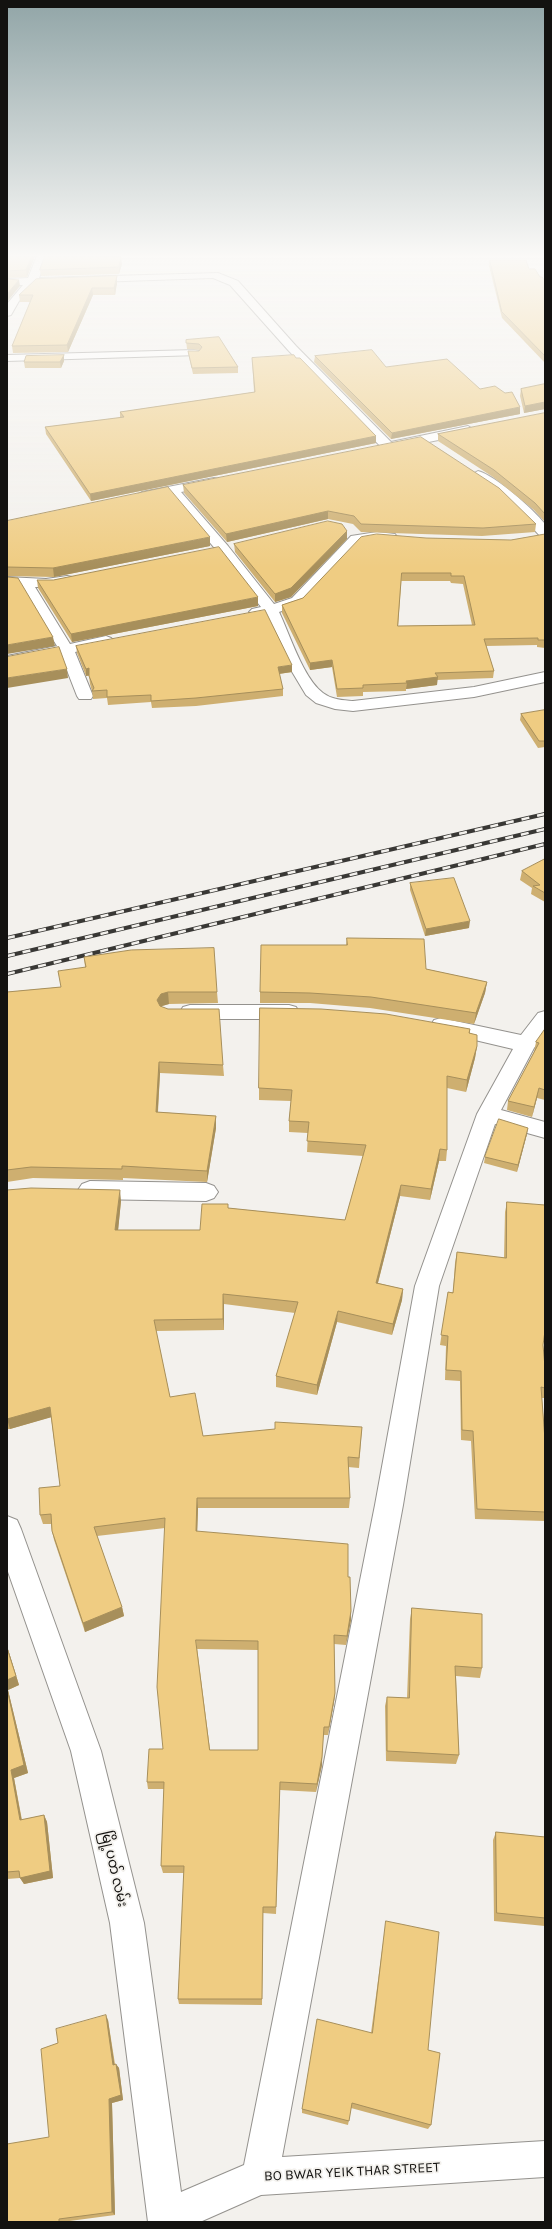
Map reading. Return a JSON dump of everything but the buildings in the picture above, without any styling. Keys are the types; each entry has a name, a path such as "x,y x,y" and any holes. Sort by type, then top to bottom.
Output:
{"street":[{"path":"304,360 388,446"},
{"path":"373,449 484,426"},
{"path":"423,439 442,451"},
{"path":"467,468 516,502 530,514 541,536"},
{"path":"127,499 226,479"},
{"path":"172,490 223,549 271,610 310,690 317,697 335,705 353,706 474,692 545,677"},
{"path":"241,616 271,610 297,601 352,533 403,538"},
{"path":"207,552 237,545"},
{"path":"7,581 46,583 77,578"},
{"path":"25,582 66,649 84,696"},
{"path":"7,661 119,639"},
{"path":"169,1012 309,1012"},
{"path":"260,2177 389,1505 428,1286 488,1114 526,1044 545,1018"},
{"path":"425,1023 526,1044"},
{"path":"488,1114 545,1130"},
{"path":"72,1190 206,1192"},
{"name":"မြို့ပတ် လမ်း","path":"7,1529 13,1560 86,1751 126,1923 167,2220"},
{"name":"BO BWAR YEIK THAR STREET","path":"167,2220 260,2177 545,2159"}],"railway":[{"path":"7,938 545,814"},
{"path":"7,956 545,829"},
{"path":"7,974 545,844"}]}
